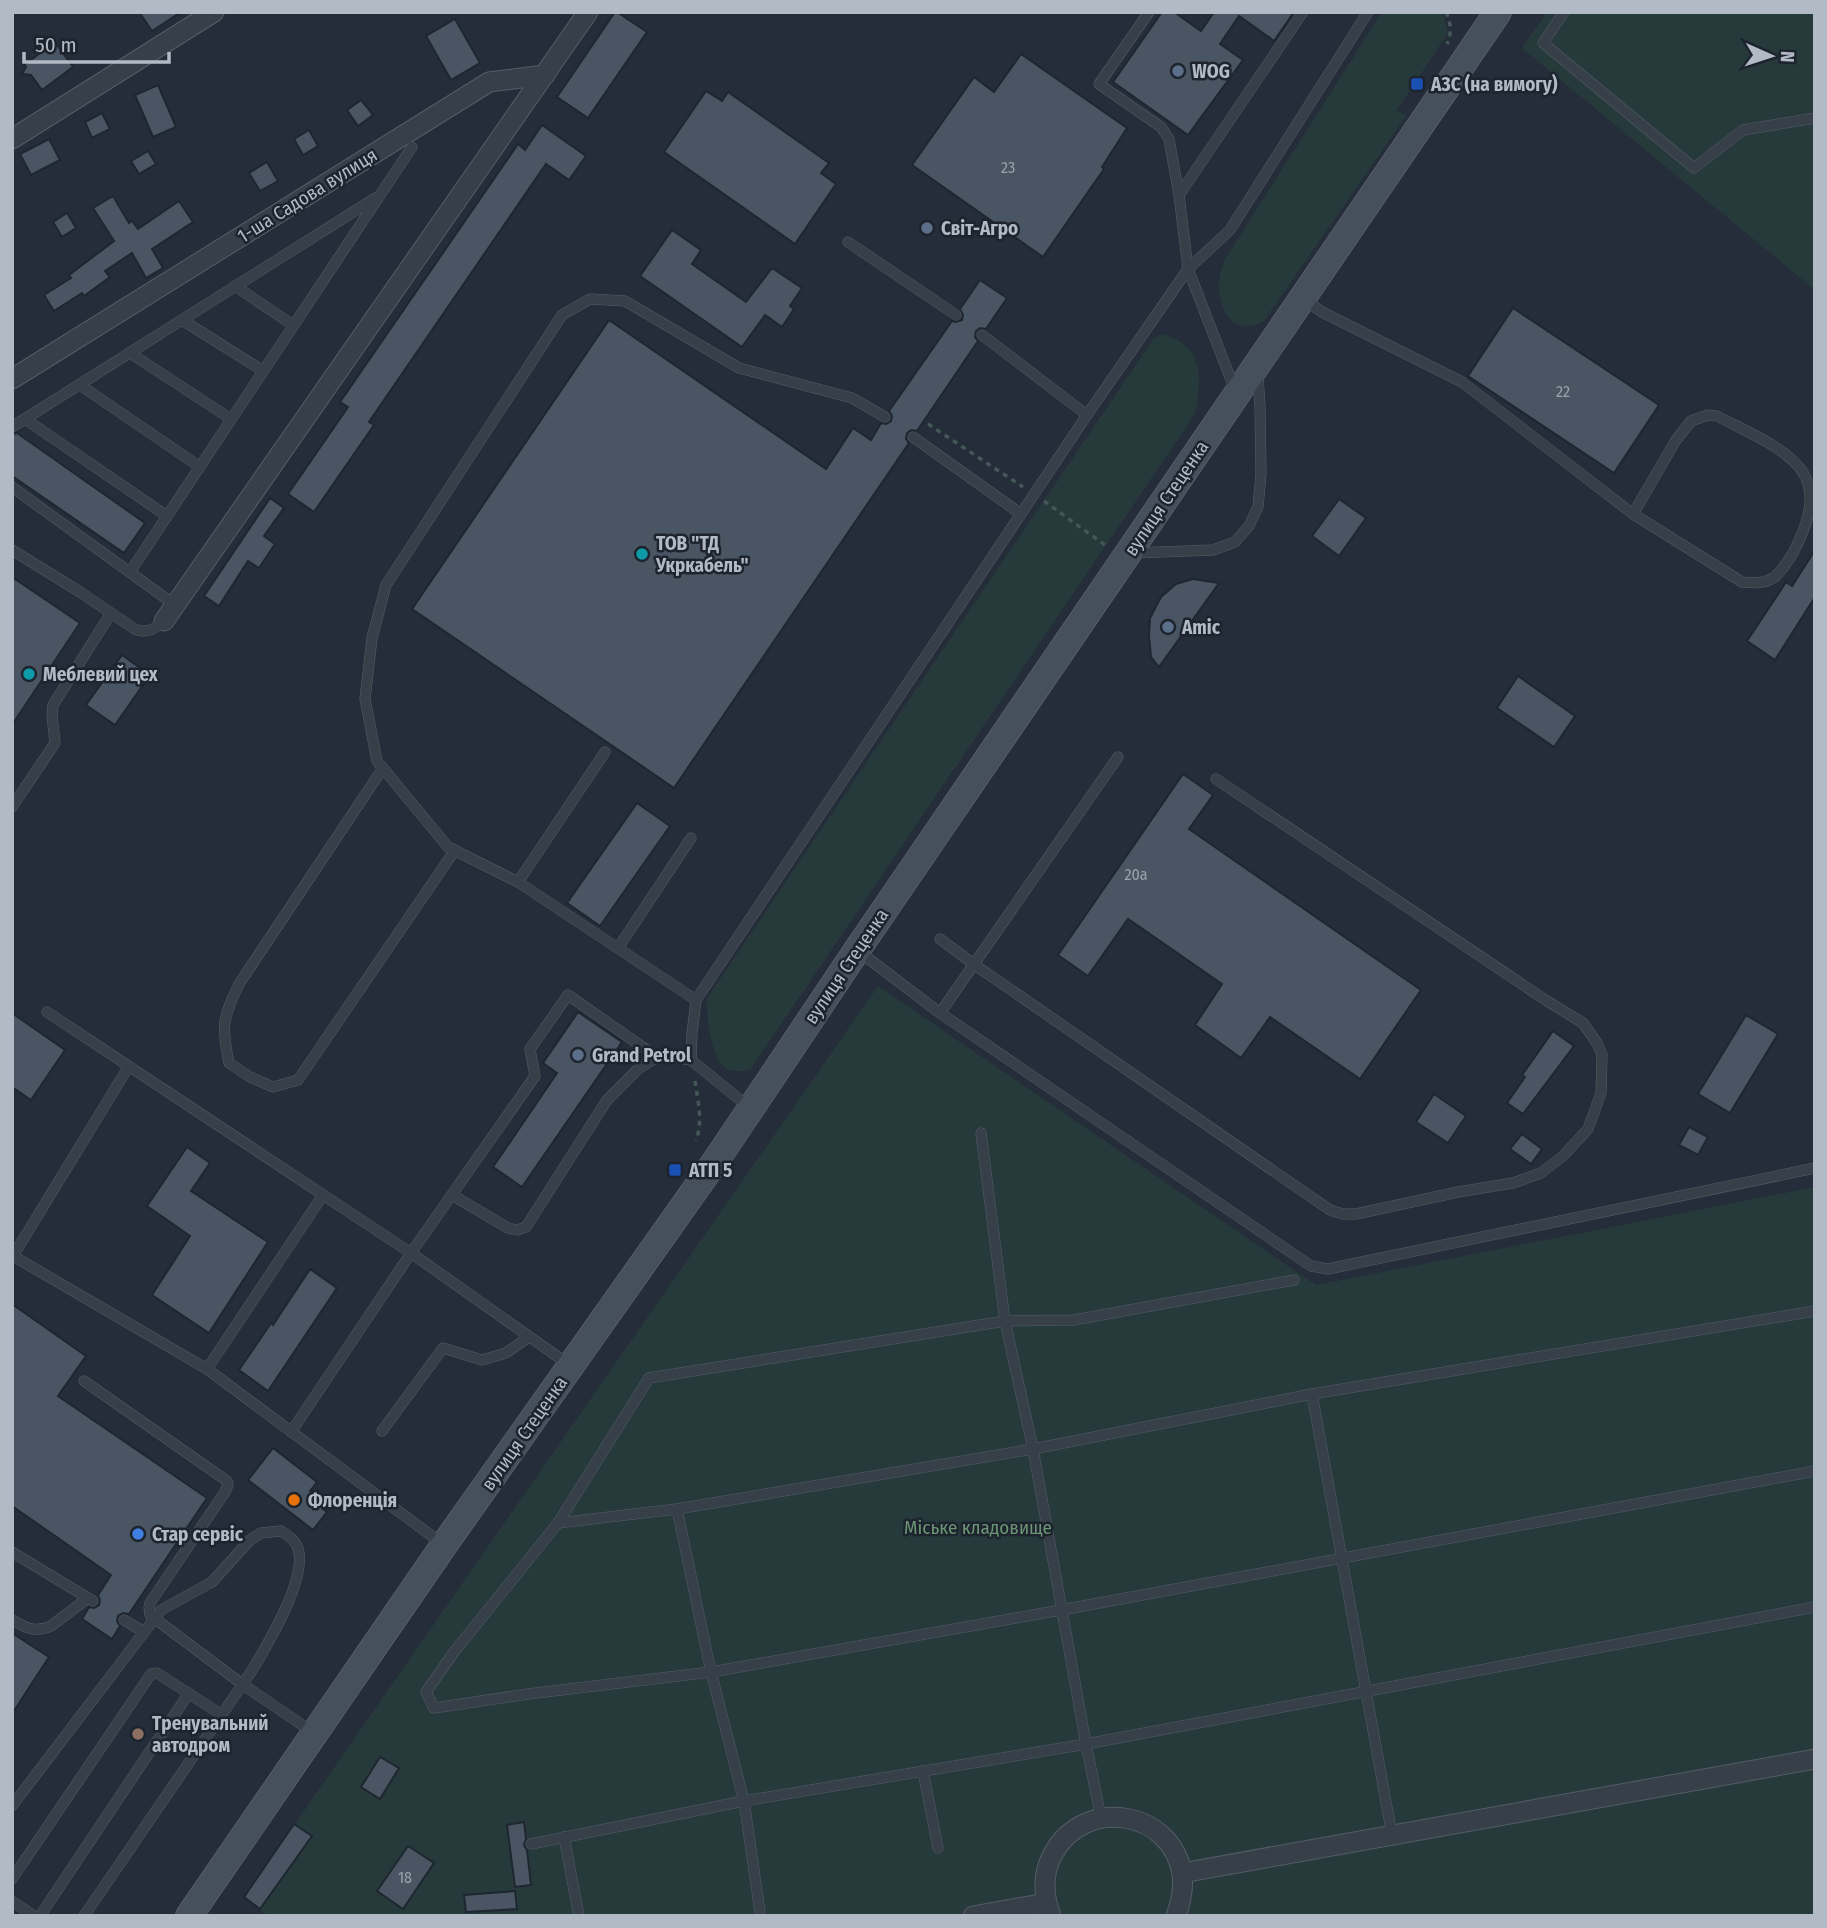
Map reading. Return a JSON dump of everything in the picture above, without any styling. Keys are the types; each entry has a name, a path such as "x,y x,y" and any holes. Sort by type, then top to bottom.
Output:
{"main road":[{"name":"вулиця Стеценка","path":"197,1913 315,1733 857,950 1117,549 1237,394 1498,12"}],"street":[{"path":"12,139 214,12"},
{"path":"169,613 588,12"},
{"name":"1-ша Садова вулиця","path":"12,379 489,82 545,75"},
{"path":"1182,1873 1815,1759"},
{"path":"973,1916 1049,1909 1044,1882 1048,1862 1058,1844 1072,1830 1093,1820 1116,1816 1139,1821 1159,1833 1174,1851 1182,1873 1182,1896 1176,1916"}],"lane":[{"path":"1149,12 1100,84 1161,127 1169,139 1188,270 1237,394"},
{"path":"1179,195 1303,12"},
{"path":"691,1060 696,1000 1087,415 1188,270 1230,230 1368,12"},
{"path":"1564,12 1543,43 1694,168 1743,130 1815,118"},
{"path":"130,572 412,147"},
{"path":"12,427 380,195"},
{"path":"848,242 956,315"},
{"path":"235,286 293,325"},
{"path":"1302,298 1322,312 1462,382 1633,514 1742,582 1755,583 1774,577 1784,567 1804,533 1810,504 1809,491 1806,479 1790,456 1717,416 1708,415 1692,421 1676,440 1633,514"},
{"path":"696,1000 518,882 448,847 377,761 365,699 372,638 386,585 562,315 590,299 625,301 739,368 852,398 885,417"},
{"path":"182,320 263,371"},
{"path":"982,335 1087,415"},
{"path":"130,353 231,419"},
{"path":"1117,549 1213,550 1235,542 1249,526 1258,507 1261,474 1257,364"},
{"path":"80,385 200,467"},
{"path":"25,419 167,516"},
{"path":"913,437 1021,514"},
{"path":"12,487 130,572 169,613 155,629 140,631 130,627 111,612 12,550"},
{"path":"12,807 55,743 53,705 111,612"},
{"path":"518,882 605,752"},
{"path":"940,1013 1118,757"},
{"path":"383,768 239,984 225,1014 224,1038 229,1063 250,1077 273,1087 298,1080 455,850"},
{"path":"940,939 1330,1210 1356,1214 1458,1192 1513,1184 1541,1173 1563,1156 1588,1129 1601,1093 1602,1055 1583,1023 1216,779"},
{"path":"618,948 691,838"},
{"path":"857,950 940,1013 1311,1266 1328,1269 1815,1168"},
{"path":"291,1432 411,1253 535,1076 530,1049 568,995 657,1057"},
{"path":"47,1012 411,1253 571,1366"},
{"path":"452,1195 508,1228 517,1230 526,1227 607,1100 637,1070 657,1057 691,1060 750,1108"},
{"path":"129,1066 13,1256 207,1369 444,1545"},
{"path":"982,1133 1005,1321 1033,1449 1101,1818"},
{"path":"207,1369 323,1195"},
{"path":"1294,1280 1074,1320 1005,1321 649,1378 558,1523 454,1652 426,1692 434,1707 711,1672 1815,1471"},
{"path":"558,1523 677,1509 1033,1449 1312,1394 1815,1311"},
{"path":"382,1431 443,1348 482,1360 506,1353 529,1337"},
{"path":"84,1381 227,1481 225,1492 150,1603 150,1615 242,1684 315,1733"},
{"path":"1312,1394 1392,1835"},
{"path":"677,1509 711,1672 744,1801 760,1912"},
{"path":"12,1806 161,1610 212,1581 250,1540 261,1533 281,1531 289,1536 300,1555 299,1568 276,1629 222,1715 84,1916"},
{"path":"12,1552 91,1600 44,1629 27,1629 12,1620"},
{"path":"531,1844 744,1801 1086,1744 1815,1607"},
{"path":"124,1620 144,1632"},
{"path":"12,1879 151,1674 157,1672 222,1715"},
{"path":"40,1916 189,1693"},
{"path":"923,1771 938,1847"},
{"path":"564,1837 579,1916"},
{"path":"12,1901 34,1916"}],"path":[{"path":"1446,12 1451,34 1446,46"},
{"path":"928,424 1117,549"},
{"path":"691,1060 700,1114 696,1141"}],"green space":[{"path":"1382,12 1443,12 1448,33 1397,110 1406,116 1264,321 1252,326 1242,326 1227,316 1220,297 1220,275 1225,259"},
{"path":"1547,12 1815,12 1815,290 1522,48"},
{"path":"1162,334 1176,339 1193,355 1199,376 1195,414 750,1070 727,1069 721,1064 713,1047 707,998 1154,338"},
{"name":"Міське кладовище","path":"878,986 1316,1285 1815,1187 1815,1916 268,1916 244,1897"}],"building":[{"path":"139,12 181,12 152,31"},
{"path":"615,12 647,32 588,118 557,97"},
{"name":"WOG","path":"1162,12 1174,12 1201,31 1214,12 1294,12 1274,41 1239,16 1220,44 1243,60 1188,135 1113,82"},
{"path":"455,19 480,63 451,80 426,36"},
{"path":"55,42 73,67 42,90 31,75 22,74 26,67 24,65"},
{"path":"1021,54 1127,128 1102,167 1104,169 1043,257 912,165 974,77 994,92"},
{"path":"158,85 176,127 153,137 135,95"},
{"path":"706,91 722,101 728,92 829,163 821,173 836,184 795,244 664,152"},
{"path":"361,100 373,115 358,126 347,110"},
{"path":"102,113 110,129 92,138 85,122"},
{"path":"542,125 586,156 569,180 546,164 369,422 374,425 314,512 288,494 348,407 340,402 518,144 525,150"},
{"path":"309,130 318,146 303,155 294,139"},
{"path":"49,139 60,160 31,175 20,154"},
{"path":"148,151 156,164 139,174 131,161"},
{"path":"267,162 278,181 260,191 249,173"},
{"path":"113,196 129,223 132,221 138,229 179,201 193,222 152,249 163,268 146,278 132,253 105,271 110,277 84,296 82,293 54,311 44,295 71,278 69,275 114,241 93,208"},
{"path":"67,213 76,228 62,237 53,222"},
{"path":"672,230 701,250 692,264 746,302 772,268 802,288 790,306 794,309 782,327 765,315 742,347 640,276"},
{"name":"ТОВ \"ТД Укркабель\"","path":"980,280 1007,298 986,329 980,328 976,331 975,337 978,341 917,431 911,430 907,433 906,439 909,443 674,788 412,609 609,320 826,469 853,428 871,440 881,423 891,421 889,411 952,321 962,320 960,309"},
{"path":"1513,308 1659,405 1614,473 1468,376"},
{"path":"17,433 145,523 124,553 12,476 12,434"},
{"path":"270,498 284,508 264,536 275,544 259,568 248,561 219,606 204,596"},
{"path":"1339,499 1366,518 1339,556 1312,536"},
{"path":"1815,550 1815,597 1775,660 1747,641 1786,582 1792,586"},
{"name":"Меблевий цех","path":"12,577 80,623 12,725"},
{"name":"Amic","path":"1193,579 1219,583 1159,667 1151,657 1150,618 1161,597 1176,584"},
{"path":"122,655 150,675 115,725 86,705"},
{"path":"1518,676 1575,716 1554,747 1497,708"},
{"path":"1183,774 1213,795 1189,829 1421,990 1360,1079 1270,1017 1241,1058 1195,1025 1222,984 1128,919 1088,976 1058,955"},
{"path":"637,803 670,826 600,926 567,903"},
{"path":"578,1012 622,1042 522,1187 493,1167 557,1073 543,1063"},
{"path":"12,1013 65,1050 31,1100 12,1087"},
{"path":"1746,1015 1778,1034 1730,1113 1698,1094"},
{"path":"1553,1031 1574,1046 1523,1114 1507,1103 1525,1077 1522,1075"},
{"path":"1434,1094 1466,1116 1448,1143 1416,1122"},
{"path":"1689,1127 1708,1137 1698,1155 1679,1145"},
{"path":"1522,1134 1542,1149 1531,1164 1510,1149"},
{"path":"187,1147 210,1163 191,1191 268,1242 209,1333 152,1295 190,1236 147,1206"},
{"path":"310,1269 337,1288 268,1391 239,1370"},
{"path":"12,1304 86,1356 58,1396 207,1498 129,1614 118,1616 120,1626 112,1639 82,1619 89,1607 99,1605 98,1595 111,1575 12,1506"},
{"path":"273,1448 317,1482 310,1491 315,1495 311,1499 327,1512 313,1530 248,1480"},
{"path":"12,1633 49,1657 12,1714"},
{"path":"380,1757 399,1768 380,1799 361,1787"},
{"path":"524,1822 524,1845 531,1885 515,1887 507,1825"},
{"path":"294,1824 312,1836 260,1909 244,1897"},
{"path":"408,1846 434,1863 403,1909 377,1891"},
{"path":"515,1891 517,1909 466,1912 464,1895"}],"place":[{"name":"WOG","path":"1178,71"},
{"name":"АЗС (на вимогу)","path":"1417,84"},
{"name":"Світ-Агро","path":"927,228"},
{"name":"ТОВ \"ТД Укркабель\"","path":"642,554"},
{"name":"Amic","path":"1168,627"},
{"name":"Меблевий цех","path":"29,674"},
{"name":"Grand Petrol","path":"578,1055"},
{"name":"АТП 5","path":"675,1170"},
{"name":"Флоренція","path":"294,1500"},
{"name":"Стар сервіс","path":"138,1534"},
{"name":"Тренувальний автодром","path":"138,1734"}]}
